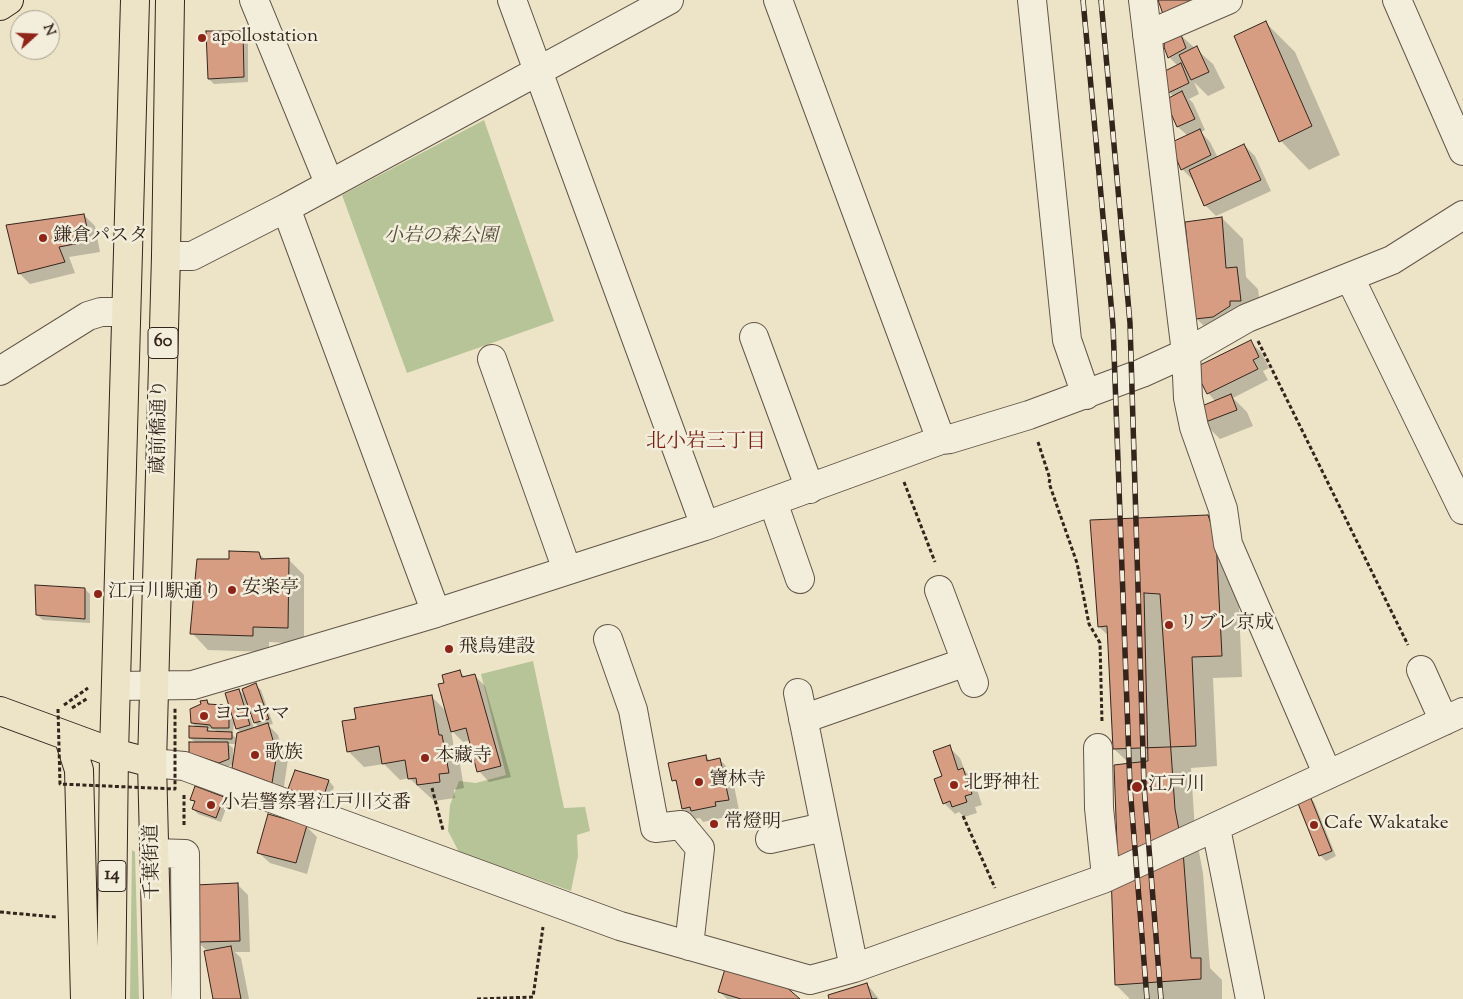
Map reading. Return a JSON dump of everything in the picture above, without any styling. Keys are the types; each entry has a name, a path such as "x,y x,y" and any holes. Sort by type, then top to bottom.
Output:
{"main road":[{"path":"0,6 9,0"},
{"name":"蔵前橋通り","path":"114,753 135,0"},
{"name":"蔵前橋通り","path":"152,763 166,256 170,0"},
{"path":"0,711 68,723 114,753 152,763"},
{"path":"68,723 79,770 85,999"},
{"name":"14","path":"111,999 114,753"},
{"name":"千葉街道","path":"152,763 158,999"}],"street":[{"path":"254,0 329,183"},
{"path":"512,0 705,526"},
{"path":"166,256 192,256 286,208 669,0"},
{"path":"778,0 941,440"},
{"path":"1032,0 1067,340 1086,395"},
{"path":"1143,0 1186,353 1188,398 1191,412 1223,509 1228,544 1327,773"},
{"path":"1147,35 1228,0"},
{"path":"1397,0 1463,151"},
{"path":"286,208 436,613"},
{"path":"116,686 193,685 436,613 705,526 941,440 1029,415 1086,395 1186,353 1247,318 1392,260 1463,215"},
{"path":"1350,278 1463,510"},
{"path":"0,371 88,316 101,312 126,312"},
{"path":"754,337 810,488"},
{"path":"492,359 567,570"},
{"path":"773,502 800,579"},
{"path":"854,968 800,706 970,673 939,590"},
{"path":"608,639 633,710 656,828 681,825 700,848 689,946"},
{"path":"152,763 184,766 547,900 620,926 689,946 812,990 854,968 1007,915 1106,877 1216,828 1327,773 1454,716 1421,670"},
{"path":"1098,748 1099,808 1106,877"},
{"path":"770,839 824,827"},
{"path":"1216,828 1250,999"},
{"path":"154,853 185,854 186,999"}],"path":[{"path":"1247,318 1421,670"},
{"path":"1029,415 1050,478 1049,483 1077,562 1089,624 1100,643 1102,744 1098,748"},
{"path":"894,457 943,585 939,590"},
{"path":"68,723 93,694 89,687 58,709 60,784 175,789 175,708"},
{"path":"432,788 446,842 444,862"},
{"path":"963,816 1007,915"},
{"path":"477,999 534,997 547,900"},
{"path":"0,912 56,917"}],"green space":[{"name":"小岩の森公園","path":"484,120 554,321 407,373 342,195"},
{"path":"533,661 564,808 585,807 590,831 577,835 578,856 571,891 459,852 448,831 450,805 459,781 476,783 506,775 481,674"},
{"path":"132,850 135,852 139,999 130,999"}],"building":[{"path":"1158,0 1191,0 1192,1 1163,14"},
{"path":"1266,21 1312,126 1279,142 1234,36"},
{"path":"206,31 243,31 244,77 208,79"},
{"path":"1180,32 1186,48 1168,58 1164,47 1165,38"},
{"path":"1197,46 1209,72 1191,80 1179,55"},
{"path":"1181,63 1189,83 1168,93 1161,73"},
{"path":"1182,91 1195,119 1177,127 1165,100"},
{"path":"1200,129 1211,155 1181,170 1170,143"},
{"path":"1244,144 1261,180 1204,206 1189,170"},
{"path":"84,214 90,241 59,247 65,262 18,274 6,225"},
{"path":"1222,217 1226,268 1237,267 1241,301 1230,301 1230,306 1213,317 1195,319 1185,222"},
{"path":"1251,340 1259,357 1253,360 1258,369 1207,394 1194,368"},
{"path":"1231,394 1237,410 1203,423 1197,408"},
{"path":"1208,515 1216,539 1222,656 1192,657 1196,746 1113,749 1107,626 1098,627 1090,520"},
{"path":"229,551 259,552 261,559 289,558 288,628 253,627 253,636 190,634 197,559 229,559"},
{"path":"35,585 85,588 85,619 36,615"},
{"path":"1144,593 1160,594 1175,809 1183,851 1191,958 1201,958 1201,979 1115,985 1110,846 1117,844 1114,765 1148,761"},
{"path":"460,670 462,677 475,674 501,766 477,772 466,728 451,732 438,684 444,683 442,675"},
{"path":"256,683 269,719 254,723 242,689"},
{"path":"239,689 250,725 236,729 225,693"},
{"path":"432,695 439,735 442,735 449,773 439,774 440,782 417,785 416,778 408,779 405,760 382,764 379,746 347,752 342,721 356,719 354,708"},
{"path":"207,700 208,704 223,705 226,709 226,717 229,717 229,728 212,728 210,725 191,723 190,709 201,704 200,701"},
{"path":"268,723 275,747 278,747 272,783 232,768 237,733"},
{"path":"189,726 208,727 207,731 232,732 232,739 189,738"},
{"path":"189,742 228,742 229,759 219,763 189,753"},
{"path":"950,745 958,770 963,768 972,794 965,796 967,802 952,807 950,801 943,804 934,779 942,776 933,751"},
{"path":"706,755 707,761 720,758 729,800 715,802 716,806 691,811 690,807 682,809 676,780 672,781 668,763"},
{"path":"295,770 329,780 322,801 288,789"},
{"path":"195,786 224,797 216,818 192,809 195,801 190,800"},
{"path":"1310,796 1332,851 1319,856 1297,801"},
{"path":"268,814 307,825 296,863 257,853"},
{"path":"238,883 240,941 197,942 195,885"},
{"path":"231,946 241,999 213,999 204,951"},
{"path":"725,969 784,985 800,999 741,999 718,992"},
{"path":"867,983 872,999 829,999 828,995"}],"railway":[{"path":"1083,0 1113,325 1130,787 1147,999"},
{"path":"1101,0 1130,323 1144,786 1161,999"}],"place":[{"name":"apollostation","path":"202,38"},
{"name":"鎌倉パスタ","path":"43,238"},
{"name":"安楽亭","path":"232,590"},
{"name":"江戸川駅通り","path":"98,594"},
{"name":"リブレ京成","path":"1169,625"},
{"name":"飛鳥建設","path":"449,649"},
{"name":"ヨコヤマ","path":"204,716"},
{"name":"歌族","path":"255,755"},
{"name":"本藏寺","path":"425,758"},
{"name":"寶林寺","path":"699,782"},
{"name":"北野神社","path":"954,785"},
{"name":"江戸川","path":"1137,787"},
{"name":"小岩警察署江戸川交番","path":"211,805"},
{"name":"常燈明","path":"714,824"},
{"name":"Cafe Wakatake","path":"1314,825"}],"district":[{"name":"北小岩三丁目","path":"706,444"}]}
